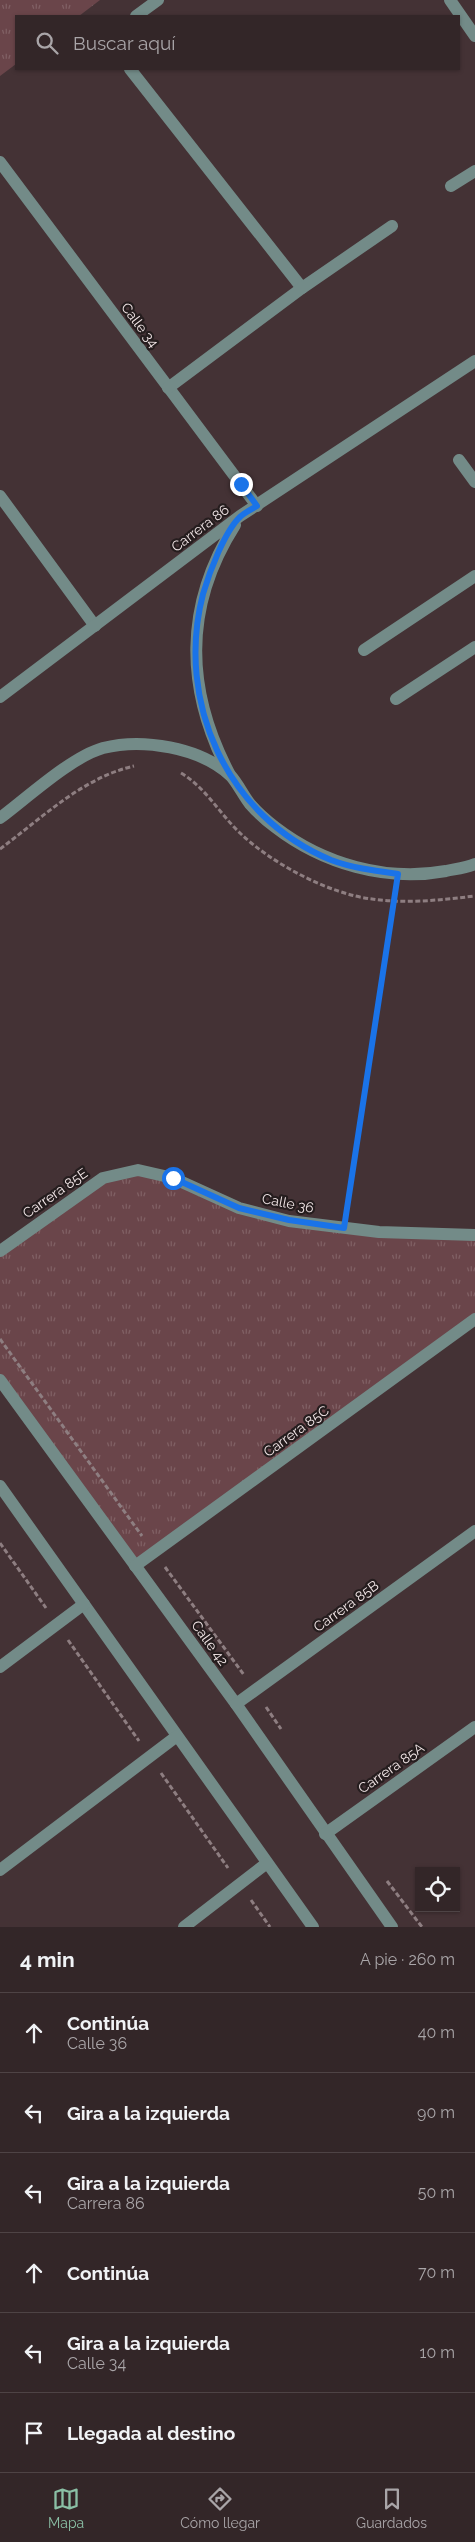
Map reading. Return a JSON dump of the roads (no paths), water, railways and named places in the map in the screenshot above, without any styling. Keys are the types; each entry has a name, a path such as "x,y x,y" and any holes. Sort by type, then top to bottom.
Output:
{"street":[{"path":"137,15 158,0"},
{"path":"450,0 475,36"},
{"path":"131,70 302,288"},
{"name":"Calle 34","path":"0,162 257,506"},
{"path":"451,186 475,172"},
{"path":"168,388 302,288 392,226"},
{"name":"Carrera 86","path":"0,697 240,516 475,360"},
{"path":"459,460 475,482"},
{"path":"0,496 95,626"},
{"path":"240,516 222,545 208,577 199,611 195,645 196,679 203,714 214,746 231,776 250,804 274,827 302,846 332,860 365,870 398,874 430,874 475,864"},
{"path":"364,650 475,576"},
{"path":"396,700 475,647"},
{"path":"0,818 74,763 101,749 130,743 161,744 190,753 231,776"},
{"name":"Calle 36","path":"103,1178 138,1170 173,1178 239,1208 289,1220 379,1232 475,1235"},
{"name":"Carrera 85E","path":"0,1250 103,1178"},
{"name":"Carrera 85C","path":"135,1566 475,1319"},
{"name":"Calle 42","path":"0,1380 236,1704 325,1834 392,1927"},
{"path":"0,1486 312,1927"},
{"name":"Carrera 85B","path":"236,1704 475,1531"},
{"path":"0,1667 84,1604"},
{"name":"Carrera 85A","path":"325,1834 475,1727"},
{"path":"0,1870 177,1736"},
{"path":"184,1927 267,1863"}]}
